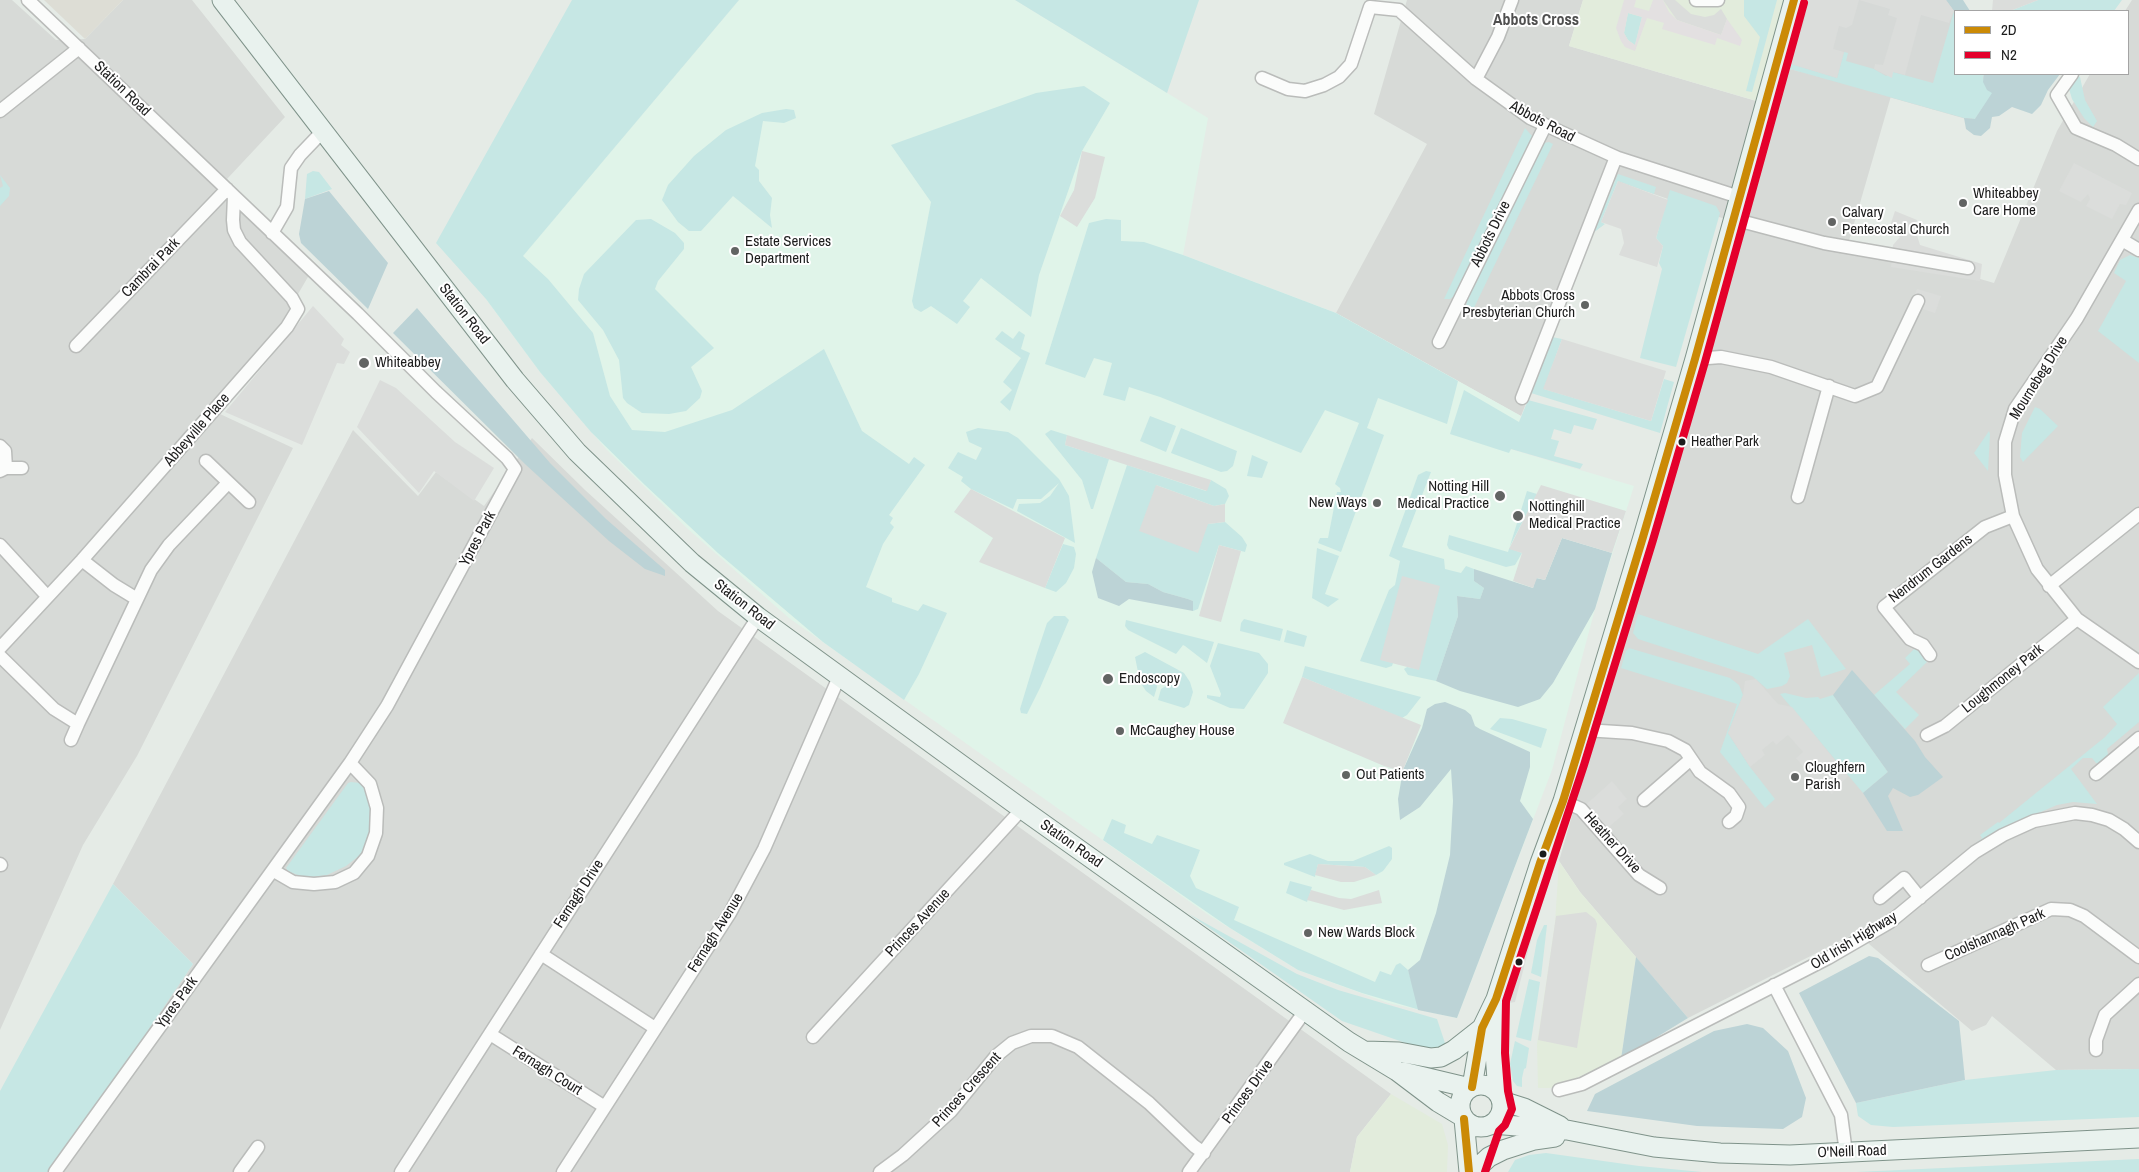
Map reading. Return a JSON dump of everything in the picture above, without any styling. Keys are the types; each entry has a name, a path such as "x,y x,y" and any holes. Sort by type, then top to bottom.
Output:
{"main road":[{"path":"1471,1088 1482,1028 1496,999 1585,730 1695,359 1732,219 1794,0"},
{"name":"Station Road","path":"224,1 322,132 515,380 577,452 692,563 758,617 839,677 1305,1011 1397,1071 1463,1118"},
{"path":"1474,1171 1491,1125 1501,1114 1494,1053 1496,999"},
{"path":"1364,1051 1399,1052 1431,1058 1441,1057 1454,1050 1482,1028"},
{"name":"Station Road","path":"1397,1071 1471,1088"},
{"path":"1474,1171 1460,1104 1465,1092 1471,1088 1486,1086 1500,1097"},
{"name":"O'Neill Road","path":"1500,1097 1575,1132"},
{"path":"1463,1118 1473,1126 1491,1125"},
{"name":"O'Neill Road","path":"1491,1125 1575,1132 1654,1146 1720,1153 1846,1152 2139,1138"},
{"path":"1474,1171 1489,1156 1516,1145 1575,1132"}],"street":[{"name":"Station Road","path":"28,0 389,344"},
{"path":"1476,79 1498,37 1512,0"},
{"path":"1696,0 1718,0"},
{"name":"Abbots Road","path":"1262,78 1288,89 1314,90 1339,77 1351,64 1370,7 1399,10 1476,79 1507,103 1545,126 1616,157 1739,197"},
{"path":"0,111 79,48"},
{"path":"2071,75 2057,95 2076,128 2116,145 2139,159"},
{"name":"Abbots Drive","path":"1439,342 1545,126"},
{"path":"272,233 287,207 291,168 300,154 322,132"},
{"path":"1522,398 1616,157"},
{"name":"Cambrai Park","path":"76,346 230,192"},
{"name":"Abbeyville Place","path":"0,648 82,560 287,328 298,309 292,298 240,242 233,225 230,192"},
{"name":"Mournebeg Drive","path":"2139,210 2077,318 2015,409 2005,442 2005,475 2014,516 2037,568 2077,619 2139,662"},
{"path":"1732,219 1824,243 1968,268"},
{"path":"2122,240 2139,250"},
{"path":"1695,359 1721,357 1763,366 1855,396 1877,387 1918,301"},
{"name":"Ypres Park","path":"55,1172 274,872 350,763 387,706 515,469 507,458 389,344"},
{"path":"1798,498 1828,386"},
{"path":"0,446 5,450 3,469 22,468"},
{"path":"206,461 249,502"},
{"path":"71,740 151,570 169,545 228,483"},
{"path":"2050,586 2139,514"},
{"name":"Nendrum Gardens","path":"1930,656 1923,645 1910,639 1884,607 1985,527 2014,516"},
{"path":"0,545 47,596"},
{"path":"82,560 114,586 137,599"},
{"name":"Fernagh Drive","path":"401,1172 758,617"},
{"name":"Loughmoney Park","path":"1927,734 1945,726 2077,619"},
{"path":"0,656 54,709 78,724"},
{"name":"Fernagh Avenue","path":"563,1172 730,913 764,849 839,677"},
{"path":"1585,730 1632,733 1668,741 1685,750 1700,772 1729,793 1739,807 1736,816 1729,822"},
{"path":"2096,774 2139,738"},
{"path":"1644,800 1691,759"},
{"path":"274,872 293,882 314,884 335,882 354,873 368,856 376,833 377,808 370,784 350,763"},
{"name":"Heather Drive","path":"1563,800 1581,809 1639,875 1660,888"},
{"name":"Princes Avenue","path":"813,1037 1022,808"},
{"name":"Old Irish Highway","path":"1559,1090 1582,1084 1828,958 1890,922 1975,852 2003,835 2034,821 2075,813 2109,820 2124,828 2139,842"},
{"path":"1880,898 1904,878 1920,898"},
{"name":"Coolshannagh Park","path":"1928,965 2051,909 2070,910 2084,916 2139,957"},
{"path":"541,954 655,1028"},
{"path":"2096,1050 2096,1040 2105,1015 2139,984"},
{"path":"1774,985 1840,1115 1846,1152"},
{"name":"Princes Drive","path":"1189,1172 1305,1011"},
{"name":"Fernagh Court","path":"490,1034 605,1107"},
{"name":"Princes Crescent","path":"880,1172 903,1155 951,1111 996,1056 1012,1043 1031,1036 1052,1036 1078,1047 1149,1103 1194,1146 1204,1153"},
{"path":"240,1172 258,1147"}],"shaded area":[{"path":"0,0 12,0 56,40 85,39 123,0 192,0 285,117 227,179 276,229 312,270 273,337 220,414 293,448 137,756 83,845 0,1030"},
{"path":"44,0 123,0 85,39"},
{"path":"572,0 739,0 523,256 548,279 593,333 610,396 632,430 665,432 732,410 824,349 862,431 909,464 914,457 925,465 889,515 893,518 890,523 894,527 883,544 866,587 892,598 892,602 918,611 923,604 947,613 919,674 904,700 823,642 718,553 645,485 591,432 540,372 486,299 436,243"},
{"path":"739,0 1015,0 1208,118 1183,255 1336,313 1521,416 1510,449 1634,486 1595,609 1552,770 1457,1018 1388,1003 1298,970 1207,914 789,618 688,529 606,449 541,373 486,299"},
{"path":"1015,0 1199,0 1167,93"},
{"path":"1407,0 1583,0 1569,46 1773,106 1790,69 1891,96 1849,241 1994,283 2057,131 2089,75 2129,75 2129,10 2126,10 2132,0 2139,0 2139,1069 2056,1070 1992,1016 1986,1025 1972,1031 1856,933 1688,1018 1580,892 1559,861 1742,225 1614,180 1521,416 1336,313 1427,144 1374,114"},
{"name":"Abbots Cross","path":"1583,0 1807,0 1790,69 1774,106 1569,46"},
{"path":"1624,0 1636,0 1634,7 1649,11 1653,0 1663,0 1669,12 1677,20 1721,35 1727,19 1742,40 1740,46 1717,38 1715,45 1662,29 1664,23 1647,18 1635,51 1625,47 1616,28","holes":["1628,13 1642,17 1635,45 1628,40 1624,33"]},
{"path":"1663,0 1675,0 1691,14 1705,17 1714,15 1721,9 1727,19 1721,35 1677,20"},
{"path":"1744,0 1777,0 1752,92 1746,91 1760,37 1744,16"},
{"path":"1807,0 1958,0 1954,10 1954,75 2006,75 1977,122 1790,69"},
{"path":"1807,0 1859,0 1852,25 1846,28 1839,26 1833,49 1844,52 1837,78 1791,64 1799,28 1802,29 1806,14 1804,13"},
{"path":"1859,0 1946,0 1954,11 1949,23 1921,15 1905,75 1893,72 1892,78 1874,69 1875,64 1883,65 1897,18 1888,15 1890,9"},
{"path":"1946,0 1963,0 1969,10 1954,10"},
{"path":"1993,0 2038,0 2013,10 1992,10"},
{"path":"2038,0 2122,0 2115,10 2013,10"},
{"path":"1954,11 1954,75 1984,75 1983,78 1993,93 1975,119 1964,118 1790,69 1791,64 1837,78 1844,52 1848,53 1846,61 1874,69 1886,76 1893,72 1933,83"},
{"path":"1628,13 1642,17 1635,45 1628,40 1624,33"},
{"path":"1984,75 2059,75 2048,90 2041,105 2032,114 2012,107 1999,116 1992,117 1990,128 1981,136 1974,135 1966,129 1964,118 1975,119 1992,93 1987,90 1983,82"},
{"path":"2076,75 2077,75 2080,77 2085,100 2097,121 2093,127 2084,118 2072,99 2069,89"},
{"path":"1084,86 1110,103 1082,151 1039,275 1031,317 981,278 963,301 970,307 957,324 931,306 921,312 914,308 912,301 931,202 891,145 1036,93"},
{"path":"786,109 794,110 796,118 784,123 763,121 755,166 759,170 759,181 772,198 770,215 772,228 733,196 701,231 689,231 678,222 662,200 668,185 694,156 726,130 762,113"},
{"path":"1525,128 1533,137 1463,282 1454,296 1450,299 1444,299"},
{"path":"1549,142 1553,144 1471,314 1466,307 1467,297 1536,157 1544,143"},
{"path":"1082,151 1105,157 1095,198 1077,227 1060,216 1074,190"},
{"path":"2074,163 2132,193 2126,205 2120,204 2112,219 2086,206 2090,199 2088,194 2081,202 2059,191"},
{"path":"313,171 319,172 332,189 305,199 307,174"},
{"path":"1618,174 1656,187 1654,194 1618,181 1601,222 1605,224 1593,233"},
{"path":"0,175 10,188 9,196 0,206 0,188 3,186"},
{"path":"1618,181 1668,200 1656,238 1663,246 1657,267 1619,255 1624,243 1621,229 1601,222"},
{"path":"1670,190 1716,206 1720,213 1676,367 1640,358 1662,269 1659,263 1663,246 1656,238"},
{"path":"329,191 388,263 368,309 301,243 299,234 305,199"},
{"path":"1895,211 1917,220 1915,229 1920,245 1982,264 1980,281 1891,267 1893,245 1900,237 1888,232"},
{"path":"651,219 675,233 684,243 684,249 658,281 655,289 714,348 691,367 702,391 700,398 686,411 669,414 642,413 623,398 619,360 603,330 578,300 584,274 636,220"},
{"path":"1106,219 1121,220 1121,241 1144,242 1183,255 1336,313 1458,381 1447,424 1378,398 1367,428 1384,435 1341,552 1318,543 1320,538 1328,538 1337,492 1341,492 1340,488 1335,484 1359,423 1325,410 1301,453 1160,397 1129,387 1125,401 1103,395 1112,363 1094,358 1085,378 1045,364 1089,223"},
{"path":"2130,255 2139,258 2139,363 2098,331 2126,281 2114,273 2120,260"},
{"path":"1917,289 1941,296 1935,313 1911,305"},
{"path":"313,306 344,339 341,345 350,352 344,364 337,363 302,445 225,412"},
{"path":"417,308 550,463 606,519 665,570 665,576 645,569 609,541 525,464 393,333"},
{"path":"1002,331 1013,339 1019,331 1025,335 1021,349 1030,353 1010,411 1000,402 1012,390 1003,382 1021,358 995,339"},
{"path":"1552,337 1562,339 1544,389 1651,421 1664,379 1674,382 1660,433 1531,393"},
{"path":"1562,339 1666,371 1651,421 1543,389"},
{"path":"380,380 396,388 455,442 494,468 474,501 434,471 419,493 357,427"},
{"path":"1464,390 1519,422 1528,400 1597,419 1593,430 1574,425 1571,434 1554,429 1551,439 1559,441 1554,456 1583,464 1580,469 1511,449 1509,453 1450,434"},
{"path":"2035,407 2040,409 2058,426 2023,462 2020,457 2022,433"},
{"path":"1150,416 1176,426 1166,452 1140,441"},
{"path":"978,428 1008,432 1018,438 1059,479 1069,496 1075,543 1017,511 1019,504 1040,503 1050,496 1059,483 1041,499 1017,499 1013,509 971,489 961,481 963,477 948,468 958,452 976,460 982,448 969,442 966,432"},
{"path":"1181,428 1237,451 1233,466 1227,471 1221,472 1171,453"},
{"path":"353,430 418,496 436,472 484,506 532,438 585,490 718,611 1391,1094 1357,1137 1350,1172 47,1172 193,964 113,884"},
{"path":"1051,430 1067,435 1065,445 1109,459 1093,509 1091,509 1082,480 1045,434"},
{"path":"1989,431 1990,434 1988,471 1974,453"},
{"path":"1067,435 1211,480 1207,491 1065,445"},
{"path":"1252,455 1268,462 1262,478 1247,476"},
{"path":"1127,465 1206,491 1211,480 1226,489 1229,496 1225,504 1214,506 1156,485 1208,524 1225,522 1242,537 1247,545 1245,552 1219,545 1198,609 1193,611 1193,601 1163,592 1148,584 1126,582 1096,558"},
{"path":"1426,471 1431,472 1402,547 1444,559 1445,569 1461,573 1466,566 1474,569 1474,581 1484,588 1480,599 1457,596 1458,616 1436,681 1408,675 1404,669 1407,667 1419,669 1381,660 1393,663 1392,666 1386,668 1360,661 1389,590 1395,585 1400,561 1389,556 1418,475"},
{"path":"1156,485 1214,506 1225,504 1225,522 1208,524 1198,553 1139,531"},
{"path":"1541,485 1626,511 1612,553 1562,538 1545,580 1537,578 1533,588 1513,581 1522,553 1509,549"},
{"path":"971,489 1065,538 1045,588 979,562 993,538 954,512"},
{"path":"1527,491 1537,494 1510,547"},
{"path":"1449,535 1508,552 1509,548 1522,553 1515,565 1506,567 1449,549 1447,545"},
{"path":"1562,538 1612,553 1595,609 1553,683 1540,699 1518,707 1460,691 1436,681 1458,616 1457,596 1480,599 1484,588 1474,581 1474,569 1533,588 1536,578 1545,580"},
{"path":"1063,544 1074,547 1076,554 1074,568 1066,583 1056,592 1045,588"},
{"path":"1219,545 1241,551 1221,622 1199,616"},
{"path":"1317,548 1339,556 1325,594 1339,599 1328,607 1312,598"},
{"path":"1096,558 1126,582 1148,584 1163,592 1193,601 1193,611 1129,599 1119,606 1098,598 1092,572"},
{"path":"1402,576 1440,586 1419,670 1380,660"},
{"path":"1638,614 1758,654 1808,619 1846,669 1821,677 1812,645 1784,653 1790,676 1787,683 1767,689 1752,676 1638,639 1633,633"},
{"path":"1054,616 1065,616 1069,620 1027,714 1021,713 1020,709 1047,623"},
{"path":"1244,619 1283,629 1280,641 1240,631 1241,623"},
{"path":"1126,620 1214,642 1207,663 1183,645 1176,654 1128,630 1125,626"},
{"path":"1287,630 1307,636 1304,647 1284,642"},
{"path":"1218,643 1259,653 1268,664 1268,673 1244,709 1230,708 1207,698 1207,695 1220,697 1221,694 1210,666"},
{"path":"1629,648 1730,678 1739,685 1743,695 1728,733 1750,767 1775,799 1765,808 1720,752 1737,704 1621,668 1626,651"},
{"path":"1914,649 1919,650 1927,662 1896,692 1919,715 1905,729 1874,695 1910,664 1905,658"},
{"path":"1145,652 1184,673 1190,682 1193,692 1189,705 1184,708 1158,700 1161,689 1169,684 1168,679 1159,673 1155,676 1157,687 1154,697 1146,691 1140,682 1135,657"},
{"path":"1305,666 1421,697 1407,715 1402,718 1302,677"},
{"path":"1852,670 1915,741 1925,757 1943,777 1918,795 1910,797 1893,788 1888,796 1903,831 1887,831 1863,793 1888,772 1833,695"},
{"path":"2139,673 2139,722 2107,749 2109,760 2103,765 2096,763 2092,758 2083,758 2071,769 2097,804 2073,802 2057,805 2020,821 1947,868 1982,838 1980,835 1999,823 2105,737 2117,724 2103,707"},
{"path":"1302,677 1421,725 1403,770 1384,766 1283,723"},
{"path":"1756,679 1778,704 1792,707 1848,776 1832,794 1822,783 1818,785 1796,758 1803,752 1788,735 1776,745 1773,741 1762,750 1765,755 1750,767 1728,733 1743,695 1745,681"},
{"path":"1785,693 1806,698 1818,697 1820,699 1833,695 1888,772 1863,793 1780,694"},
{"path":"1445,702 1465,710 1471,715 1475,726 1480,729 1530,752 1530,767 1520,801 1533,819 1457,1018 1418,1010 1408,970 1420,960 1436,913 1450,855 1453,801 1451,769 1420,807 1400,820 1398,799 1403,770 1422,728 1427,709 1435,704"},
{"path":"1500,718 1512,719 1547,729 1541,748 1490,729"},
{"path":"1612,781 1627,799 1618,807 1624,814 1603,832 1581,809"},
{"path":"348,783 360,783 367,791 374,817 369,838 360,855 346,866 327,875 305,878 288,871 286,868"},
{"path":"1112,819 1126,825 1124,833 1152,844 1157,835 1200,850 1190,876 1196,888 1239,907 1234,920 1375,982 1380,971 1391,975 1396,965 1400,963 1408,970 1420,1010 1362,993 1298,970 1230,928 1103,840"},
{"path":"1389,846 1392,848 1392,859 1383,871 1376,875 1365,867 1318,864 1315,877 1284,865 1284,863 1310,854 1328,861 1353,861"},
{"path":"1559,861 1580,892 1636,957 1621,1059 1552,1088 1538,1088 1537,1044 1555,923"},
{"path":"1318,864 1365,867 1376,875 1354,882 1341,882 1315,875"},
{"path":"1290,881 1312,887 1307,902 1286,893"},
{"path":"113,884 193,964 52,1172 0,1172 0,1091"},
{"path":"1311,890 1339,898 1351,899 1379,890 1382,903 1344,910 1307,900"},
{"path":"1586,912 1595,919 1597,924 1577,1048 1538,1040 1556,916"},
{"path":"1189,914 1297,974 1338,990 1437,1019 1447,1049 1429,1051 1342,1021"},
{"path":"1544,925 1547,925 1541,977 1531,973 1537,940"},
{"path":"1528,934 1531,940 1515,1002 1509,1003"},
{"path":"1869,956 1878,958 1959,1021 1965,1080 1856,1103 1799,993"},
{"path":"1636,957 1688,1018 1621,1059"},
{"path":"1529,979 1540,982 1531,1041 1516,1037"},
{"path":"1747,1024 1763,1028 1788,1051 1806,1098 1802,1117 1783,1129 1697,1126 1587,1111 1595,1094 1714,1031"},
{"path":"1515,1041 1529,1048 1526,1068 1522,1078 1522,1087 1517,1086 1513,1081 1510,1064"},
{"path":"2139,1069 2139,1117 1893,1127 1871,1125 1858,1116 1856,1103 1965,1080 2056,1070"},
{"path":"1391,1094 1442,1124 1448,1145 1447,1172 1350,1172 1357,1137"},
{"path":"1546,1153 1639,1166 1702,1172 1508,1172 1515,1160 1529,1155"},
{"path":"2139,1159 2139,1172 1856,1172"}],"transit line":[{"name":"2D","path":"1472,1087 1482,1028 1496,999 1540,863 1563,801 1643,537 1695,359 1794,0"},
{"name":"N2","path":"1485,1172 1499,1131 1505,1125 1512,1109 1508,1091 1505,1053 1506,1001 1584,765 1653,540 1705,362 1804,3"},
{"name":"2D","path":"1464,1119 1469,1172"}],"place":[{"name":"Whiteabbey Care Home","path":"1963,203"},
{"name":"Calvary Pentecostal Church","path":"1832,222"},
{"name":"Estate Services Department","path":"735,251"},
{"name":"Abbots Cross Presbyterian Church","path":"1585,305"},
{"name":"Whiteabbey","path":"364,363"},
{"name":"Heather Park","path":"1682,442"},
{"name":"Notting Hill Medical Practice","path":"1500,496"},
{"name":"New Ways","path":"1377,503"},
{"name":"Nottinghill Medical Practice","path":"1518,516"},
{"name":"Endoscopy","path":"1108,679"},
{"name":"McCaughey House","path":"1120,731"},
{"name":"Out Patients","path":"1346,775"},
{"name":"Cloughfern Parish","path":"1795,777"},
{"name":"New Wards Block","path":"1308,933"}],"district":[{"name":"Abbots Cross","path":"1536,21"}]}
